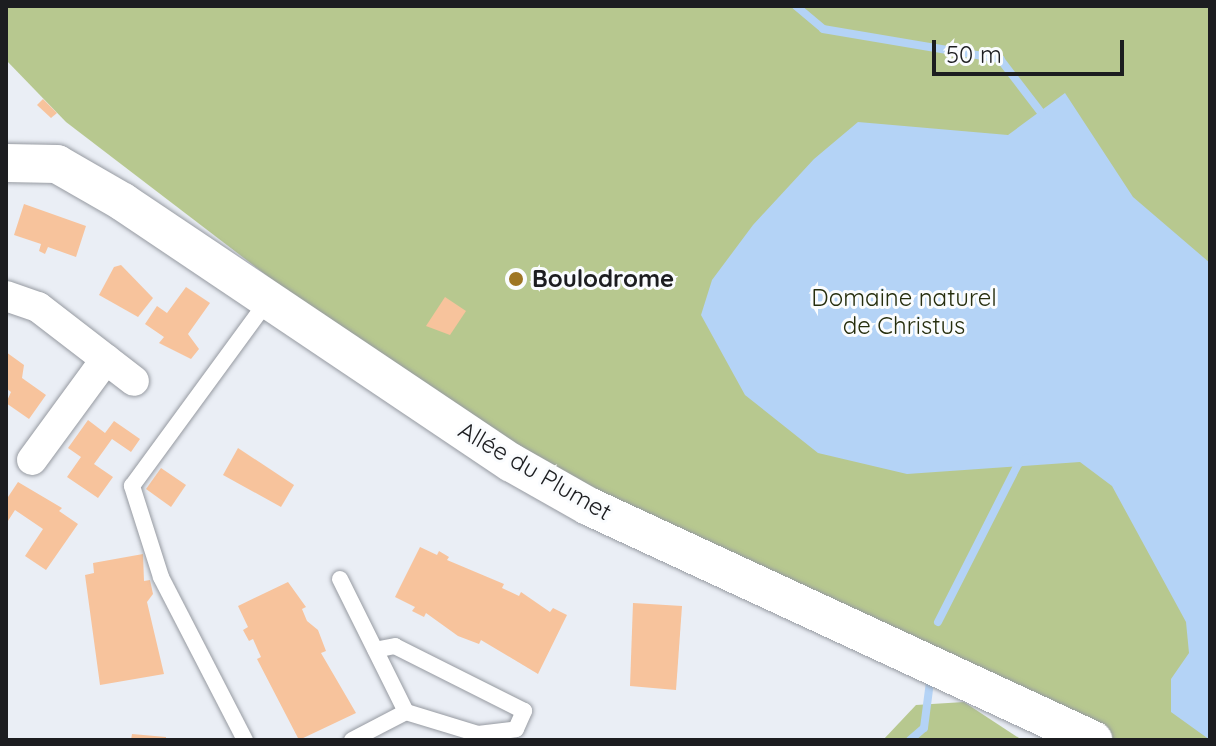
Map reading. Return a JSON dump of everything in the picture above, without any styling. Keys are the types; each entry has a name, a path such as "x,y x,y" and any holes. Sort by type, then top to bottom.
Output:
{"street":[{"name":"Allée du Plumet","path":"6,163 57,164 512,463 588,506 1093,740"},
{"path":"6,296 38,307 134,381"},
{"path":"32,460 106,359"}],"lane":[{"path":"245,740 161,577 132,486 268,300"},
{"path":"340,579 406,712"},
{"path":"352,740 406,712 478,734 516,729 524,711 395,646 375,650"}],"green space":[{"name":"Domaine naturel de Christus","path":"6,6 1210,6 1210,740 1092,740 512,463 66,122 6,60"},
{"path":"964,702 1022,740 883,740 916,705"}],"water":[{"path":"1065,93 1133,197 1210,263 1210,740 1171,712 1171,679 1189,653 1186,622 1112,486 1080,462 907,474 818,453 745,395 701,315 712,280 753,225 814,159 858,122 1008,135"}],"building":[{"path":"43,99 57,113 51,118 37,105"},
{"path":"24,204 86,226 76,257 48,247 45,254 39,251 41,244 14,235"},
{"path":"121,265 153,298 138,317 99,295 114,267"},
{"path":"186,287 210,303 188,334 199,349 191,359 159,343 164,337 145,324 157,306 167,313"},
{"path":"445,297 466,311 450,335 426,326"},
{"path":"6,352 24,365 22,378 46,395 29,419 6,403 11,392 6,388"},
{"path":"88,420 105,433 114,421 140,439 131,452 112,439 94,464 113,477 98,498 67,477 81,457 68,448"},
{"path":"238,448 294,485 281,507 223,475"},
{"path":"161,468 186,485 171,507 146,489"},
{"path":"18,482 62,508 59,511 78,524 46,570 25,556 43,529 15,510 6,524 6,500"},
{"path":"420,547 437,555 439,551 449,557 447,560 504,584 502,588 519,596 521,592 550,612 553,608 567,615 538,674 481,640 479,644 458,636 426,613 424,617 412,611 415,607 395,597"},
{"path":"143,554 144,581 150,580 153,594 147,602 164,674 100,685 85,575 94,573 93,563"},
{"path":"288,582 306,607 302,609 307,621 318,630 326,651 321,653 356,713 299,740 257,659 261,657 253,639 249,641 243,630 248,627 238,606"},
{"path":"633,603 682,606 676,690 630,686"},
{"path":"132,734 166,737 166,740 131,740"}],"waterway":[{"path":"796,6 823,29 1000,59 1046,119"},
{"path":"938,622 1018,464 1026,458"},
{"path":"910,740 924,728 930,682"}],"place":[{"name":"Boulodrome","path":"516,279"}]}
